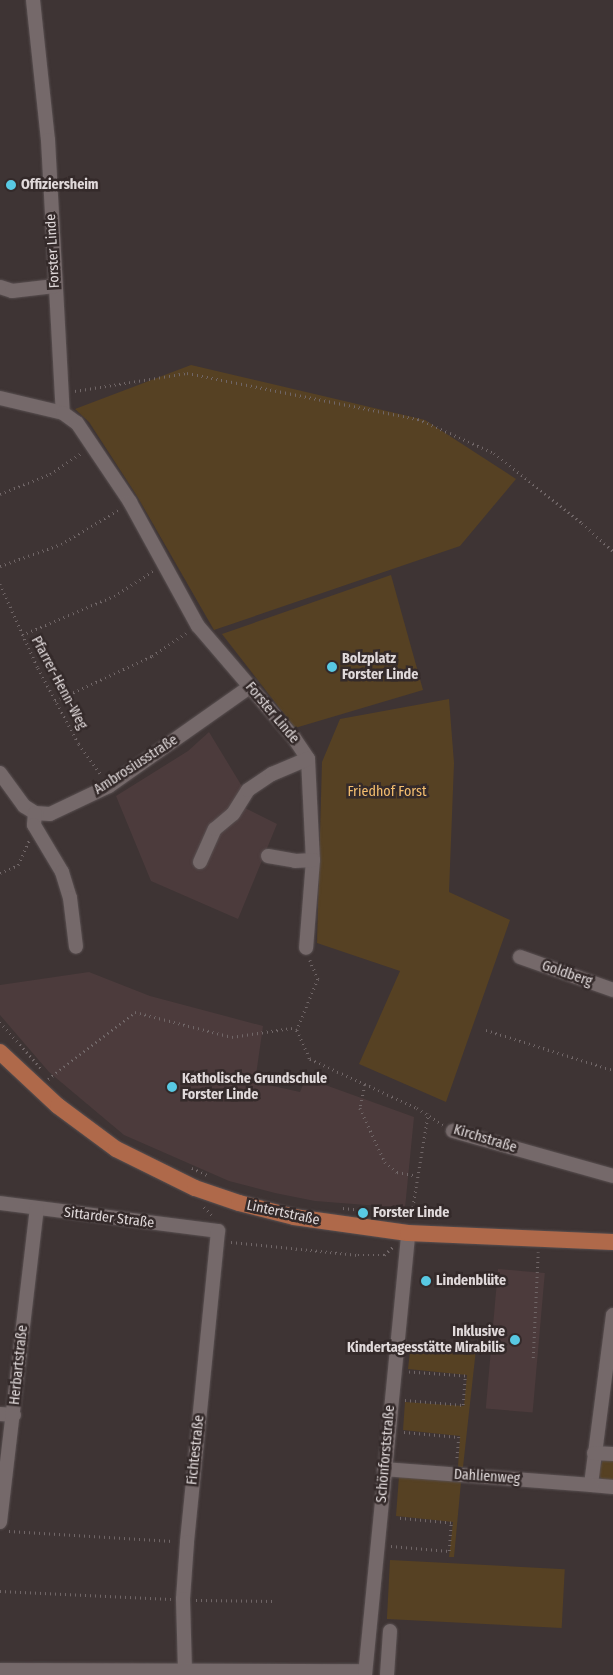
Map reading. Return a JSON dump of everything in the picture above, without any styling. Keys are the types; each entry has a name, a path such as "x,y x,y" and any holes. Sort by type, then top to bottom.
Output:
{"main road":[{"name":"Lintertstraße","path":"0,1052 36,1088 116,1149 195,1188 294,1218 408,1233 613,1242"}],"street":[{"name":"Forster Linde","path":"33,0 48,140 63,413"},
{"path":"0,287 12,291 55,286"},
{"name":"Forster Linde","path":"0,398 63,413 77,423 95,444 130,502 198,626 294,738 308,759"},
{"name":"Ambrosiusstraße","path":"34,819 50,814 109,786 250,686"},
{"path":"200,862 215,829 233,814 248,790 272,774 308,759 313,860 306,948"},
{"path":"0,773 34,819 62,872 75,920 76,947"},
{"path":"268,856 313,860"},
{"name":"Goldberg","path":"520,957 613,990"},
{"name":"Kirchstraße","path":"453,1132 613,1176"},
{"name":"Sittarder Straße","path":"0,1203 217,1236"},
{"name":"Herbartstraße","path":"0,1522 7,1414 37,1208"},
{"name":"Schönforststraße","path":"365,1673 408,1233"},
{"name":"Fichtestraße","path":"185,1670 183,1599 186,1542 217,1236"},
{"path":"591,1485 613,1315"},
{"path":"594,1453 613,1454"},
{"name":"Dahlienweg","path":"384,1469 613,1487"},
{"path":"387,1675 390,1631"},
{"path":"0,1670 185,1670 365,1673"}],"path":[{"path":"61,394 187,373 418,419 494,454 582,523 613,552"},
{"path":"0,494 50,474 95,444"},
{"path":"0,566 61,544 130,502"},
{"path":"22,635 114,596 163,565"},
{"name":"Pfarrer-Henn-Weg","path":"0,584 22,635 55,701 79,744 109,786"},
{"path":"55,701 152,656 198,626"},
{"path":"0,874 22,860 34,819"},
{"path":"36,1088 135,1012 232,1037 291,1028 297,1030 318,979 306,948"},
{"path":"0,1022 56,1084"},
{"name":"Kirchstraße","path":"297,1030 310,1059 428,1113 453,1132"},
{"path":"486,1030 613,1070"},
{"path":"365,1085 360,1108 385,1162 397,1172 418,1176"},
{"path":"217,1236 384,1255 408,1233 428,1113"},
{"path":"184,1165 211,1176"},
{"path":"342,1207 448,1219"},
{"path":"533,1358 539,1238"},
{"path":"391,1398 463,1404 465,1376 410,1372"},
{"path":"404,1432 459,1437 457,1465 448,1464"},
{"path":"377,1545 448,1551 451,1523 396,1518"},
{"path":"0,1530 186,1542"},
{"path":"0,1591 276,1601"}],"shaded area":[{"path":"209,732 243,788 235,803 277,824 238,919 151,881 116,796 188,751"},
{"name":"Katholische Grundschule Forster Linde","path":"89,972 150,996 263,1026 255,1082 300,1092 306,1078 414,1117 405,1208 315,1201 275,1193 229,1181 124,1135 49,1072 0,1015 0,985"},
{"name":"Inklusive Kindertagesstätte Mirabilis","path":"498,1269 545,1273 533,1413 486,1408"}],"green space":[{"path":"191,365 425,420 516,479 460,546 214,630 137,496 89,422 75,409"},
{"name":"Bolzplatz Forster Linde","path":"391,575 423,690 295,728 222,634"},
{"name":"Friedhof Forst","path":"449,699 454,763 449,892 510,920 446,1102 359,1064 400,971 317,943 322,762 340,719"},
{"path":"411,1342 476,1349 463,1467 458,1467 460,1436 403,1430 405,1402 464,1406 467,1375 408,1369"},
{"path":"603,1459 613,1459 613,1481 603,1480 598,1475"},
{"path":"399,1476 461,1482 454,1557 449,1557 453,1522 396,1516"},
{"path":"390,1560 565,1569 562,1628 387,1619"}],"place":[{"name":"Offiziersheim","path":"11,185"},
{"name":"Bolzplatz Forster Linde","path":"332,667"},
{"name":"Katholische Grundschule Forster Linde","path":"172,1087"},
{"name":"Forster Linde","path":"363,1213"},
{"name":"Lindenblüte","path":"426,1281"},
{"name":"Inklusive Kindertagesstätte Mirabilis","path":"515,1340"}]}
